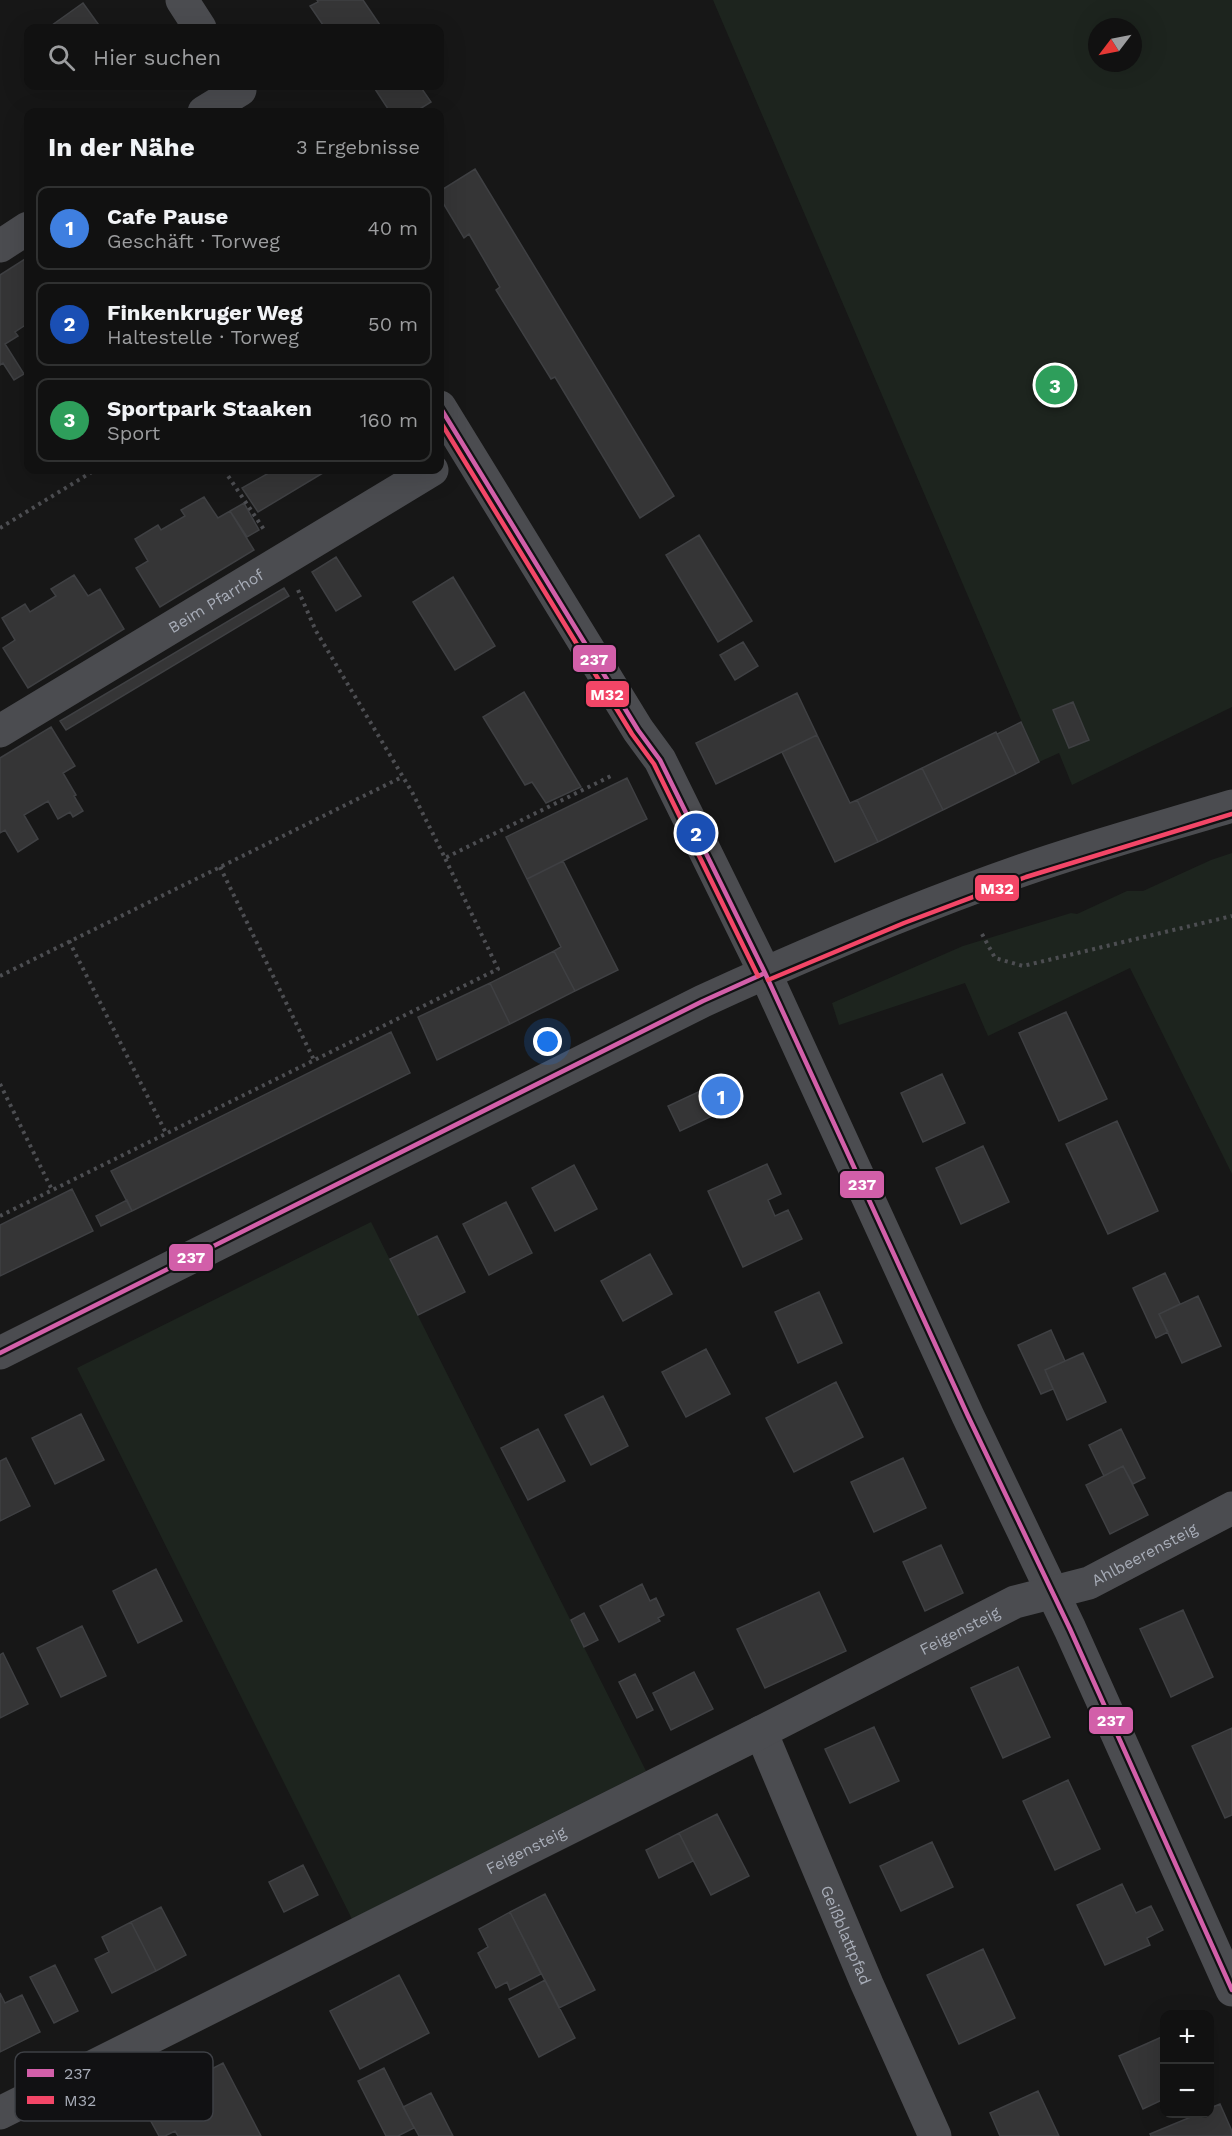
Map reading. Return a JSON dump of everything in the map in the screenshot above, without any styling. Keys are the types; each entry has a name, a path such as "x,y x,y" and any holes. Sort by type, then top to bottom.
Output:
{"street":[{"path":"182,0 197,24"},
{"path":"214,108 243,96"},
{"path":"0,246 24,231"},
{"path":"444,423 452,456 660,760 765,973 968,1416 1053,1593 1232,1990"},
{"name":"Beim Pfarrhof","path":"0,731 425,474"},
{"path":"0,1353 704,1001 765,973 901,916 1024,870 1232,806"},
{"name":"Ahlbeerensteig","path":"1053,1593 1089,1583 1232,1508"},
{"name":"Feigensteig","path":"122,2052 761,1732 1015,1602 1053,1593"},
{"name":"Geißblattpfad","path":"761,1732 867,1984 935,2136"},
{"name":"Feigensteig","path":"0,2113 15,2105"}],"path":[{"path":"0,528 88,474"},
{"path":"0,1216 498,969 445,858 402,777 316,631 284,560 227,474"},
{"path":"445,858 613,775"},
{"path":"0,976 402,777"},
{"path":"220,867 314,1060"},
{"path":"982,934 995,958 1023,966 1232,916"},
{"path":"69,941 166,1133"},
{"path":"0,1084 52,1190"}],"shaded area":[{"path":"713,0 1232,0 1232,707 1072,785 1059,753 1039,762"},
{"path":"1232,853 1232,1174 1130,968 988,1036 965,983 839,1025 832,1003 963,946 1071,913 1077,914 1127,891 1143,891 1211,860"},
{"path":"371,1222 646,1771 352,1919 77,1368"}],"building":[{"path":"317,0 363,0 379,24 322,24 310,6 318,2"},
{"path":"83,3 98,24 54,24"},
{"path":"376,90 423,90 431,102 421,108 387,108"},
{"path":"475,169 674,496 640,518 555,377 551,379 496,290 500,287 469,234 464,238 444,205 444,188"},
{"path":"24,260 24,326 15,332 18,336 5,344 24,374 14,380 3,363 0,365 0,275"},
{"path":"267,474 321,474 258,512 242,488"},
{"path":"204,497 218,518 230,511 254,550 160,607 136,568 148,561 135,539 158,525 161,530 185,516 181,510"},
{"path":"244,503 259,530 247,537 230,511"},
{"path":"699,535 752,621 718,642 666,555"},
{"path":"336,557 361,596 336,611 312,572"},
{"path":"74,575 88,596 100,589 124,629 28,688 3,648 15,640 2,618 25,604 30,612 56,596 51,589"},
{"path":"453,577 495,646 455,670 413,602"},
{"path":"284,588 289,596 66,730 60,721"},
{"path":"743,642 758,666 735,680 720,655"},
{"path":"524,692 581,787 546,803 532,782 525,785 483,717"},
{"path":"797,693 817,735 716,784 696,743"},
{"path":"1073,702 1089,740 1069,748 1053,710"},
{"path":"1021,722 1039,762 1016,774 997,734"},
{"path":"51,727 75,766 63,773 83,811 73,817 70,812 58,819 48,801 24,815 38,839 18,852 5,830 0,833 0,758"},
{"path":"996,732 1016,774 943,810 922,768"},
{"path":"817,735 850,803 857,800 878,842 835,862 782,752"},
{"path":"922,768 943,810 878,842 857,800"},
{"path":"627,778 647,819 527,879 506,837"},
{"path":"563,861 618,970 575,991 554,951 561,947 527,879"},
{"path":"554,951 575,991 510,1024 490,983"},
{"path":"490,983 510,1024 437,1060 418,1017"},
{"path":"1066,1012 1107,1099 1059,1121 1019,1033"},
{"path":"391,1032 410,1073 132,1211 111,1171"},
{"path":"942,1074 965,1123 923,1142 901,1093"},
{"path":"724,1080 736,1105 680,1131 668,1106"},
{"path":"1117,1121 1158,1211 1108,1234 1066,1144"},
{"path":"983,1146 1009,1202 961,1224 936,1168"},
{"path":"767,1164 781,1194 768,1200 775,1216 788,1210 802,1239 743,1267 708,1191"},
{"path":"574,1165 597,1209 555,1231 532,1188"},
{"path":"72,1189 93,1231 0,1276 0,1225"},
{"path":"127,1200 132,1211 101,1226 96,1216"},
{"path":"506,1202 532,1253 489,1275 463,1224"},
{"path":"437,1236 465,1292 418,1315 390,1259"},
{"path":"650,1254 672,1294 623,1321 601,1281"},
{"path":"1165,1273 1180,1304 1159,1314 1168,1332 1156,1338 1133,1288"},
{"path":"819,1292 842,1343 798,1363 775,1312"},
{"path":"1198,1296 1221,1346 1182,1363 1159,1314"},
{"path":"1051,1330 1065,1361 1045,1370 1053,1389 1041,1394 1018,1345"},
{"path":"706,1349 730,1394 686,1417 662,1372"},
{"path":"1083,1353 1106,1402 1067,1420 1045,1370"},
{"path":"836,1382 863,1437 794,1472 766,1418"},
{"path":"603,1396 628,1446 591,1465 565,1415"},
{"path":"81,1414 104,1460 55,1484 32,1438"},
{"path":"538,1429 565,1481 528,1500 501,1448"},
{"path":"1121,1429 1145,1478 1133,1484 1123,1466 1104,1476 1089,1445"},
{"path":"6,1458 30,1506 0,1521 0,1461"},
{"path":"903,1458 926,1508 874,1532 851,1482"},
{"path":"1123,1466 1148,1515 1110,1534 1086,1485"},
{"path":"941,1545 963,1593 925,1611 903,1562"},
{"path":"156,1569 182,1621 138,1643 113,1591"},
{"path":"642,1584 650,1601 656,1598 664,1615 658,1618 660,1621 619,1642 600,1606"},
{"path":"819,1592 846,1651 765,1688 737,1629"},
{"path":"1183,1610 1213,1677 1171,1697 1140,1629"},
{"path":"584,1613 598,1640 584,1647 571,1620"},
{"path":"82,1626 106,1676 61,1697 37,1648"},
{"path":"3,1653 28,1704 0,1718 0,1655"},
{"path":"1018,1667 1050,1737 1003,1758 971,1688"},
{"path":"694,1672 713,1709 671,1730 653,1693"},
{"path":"635,1674 653,1710 637,1718 619,1682"},
{"path":"874,1727 899,1781 850,1803 825,1749"},
{"path":"1232,1728 1232,1815 1225,1818 1192,1746"},
{"path":"1068,1780 1100,1849 1055,1870 1023,1801"},
{"path":"717,1814 749,1876 711,1895 679,1833"},
{"path":"679,1833 693,1861 659,1878 646,1850"},
{"path":"932,1842 953,1887 901,1911 880,1866"},
{"path":"303,1865 318,1895 284,1912 269,1882"},
{"path":"1122,1884 1136,1913 1151,1906 1163,1930 1147,1938 1150,1945 1105,1965 1077,1905"},
{"path":"545,1894 595,1990 559,2008 510,1912"},
{"path":"161,1907 186,1955 156,1971 131,1922"},
{"path":"510,1912 541,1974 510,1990 507,1982 496,1988 478,1953 488,1947 479,1929"},
{"path":"131,1922 156,1971 112,1993 95,1959 109,1952 102,1937"},
{"path":"983,1949 1015,2018 959,2044 927,1975"},
{"path":"55,1965 78,2011 54,2023 30,1977"},
{"path":"399,1975 429,2033 360,2069 330,2011"},
{"path":"545,1980 575,2038 539,2057 509,1999"},
{"path":"0,1993 5,2003 22,1995 40,2032 0,2052"},
{"path":"1160,2038 1160,2101 1143,2109 1119,2056"},
{"path":"223,2063 261,2136 178,2136 175,2131 159,2136 151,2121 213,2121 213,2068"},
{"path":"384,2068 414,2128 398,2136 386,2136 358,2081"},
{"path":"1038,2091 1059,2136 1000,2136 990,2113"},
{"path":"431,2093 453,2136 419,2136 403,2107"},
{"path":"1220,2104 1232,2136 1151,2136 1150,2134 1188,2118 1214,2118 1214,2106"}],"transit line":[{"name":"237","path":"444,414 638,730 660,760 765,973 968,1416 1070,1629 1232,1990"},
{"name":"M32","path":"444,428 632,734 654,764 758,976"},
{"name":"M32","path":"768,980 904,923 1026,877 1232,814"},
{"name":"237","path":"0,1353 703,1001 765,973"}],"place":[{"name":"Sportpark Staaken","path":"1055,385"},
{"name":"Finkenkruger Weg","path":"696,833"},
{"name":"Cafe Pause","path":"721,1096"}]}
